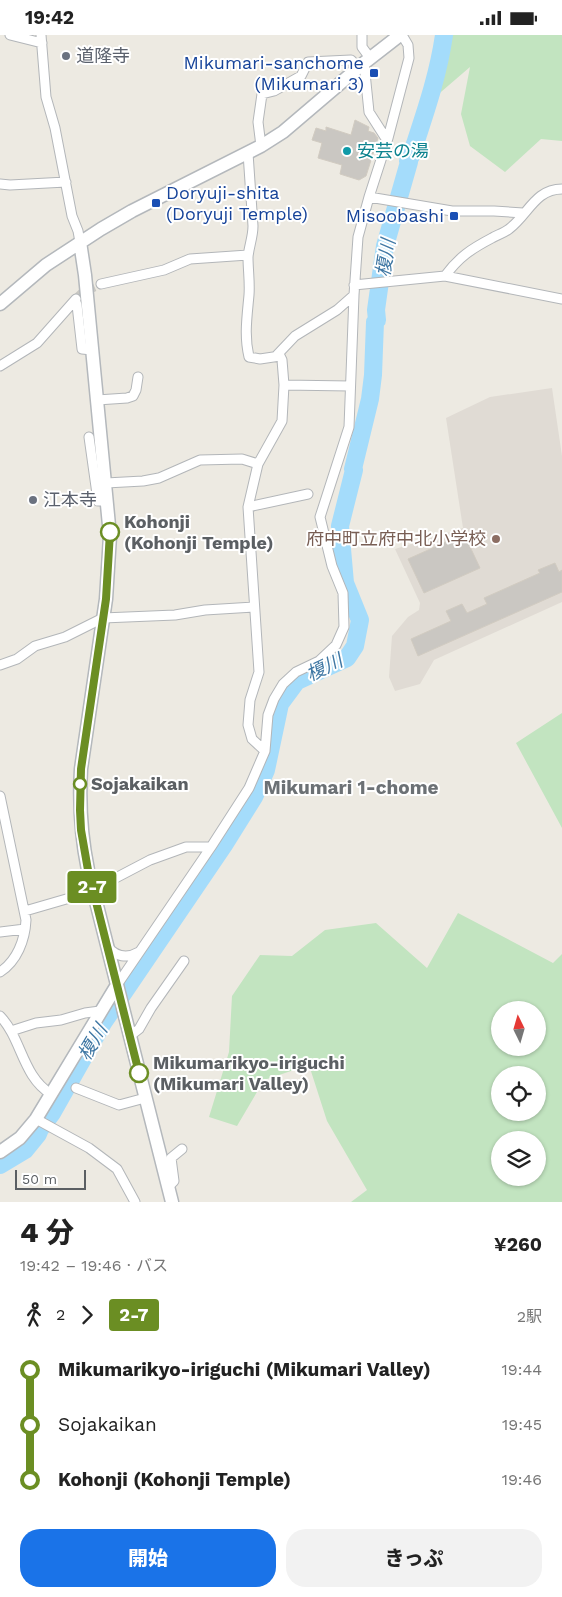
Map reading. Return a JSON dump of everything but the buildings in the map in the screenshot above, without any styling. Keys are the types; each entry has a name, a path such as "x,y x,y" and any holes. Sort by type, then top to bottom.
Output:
{"street":[{"path":"10,35 41,39 46,97 55,127 72,216 78,231 86,275 106,483 109,552 103,618 81,769 82,837 117,988 172,1202"},
{"path":"362,35 369,112 385,137 388,138"},
{"path":"0,304 46,265 80,242 132,211 248,153 283,132 364,63 401,35 408,45 409,58 388,138 358,237 354,285 349,427 320,517 332,566 343,593 344,627 336,645 318,661 296,672 283,684 274,699 268,715 265,751 249,788 100,1011 36,1119 20,1138 0,1152"},
{"path":"261,146 258,122 262,94 274,91 301,76 308,62 351,61 364,63"},
{"path":"248,153 253,237 248,255 250,279 245,323 246,346 250,357 260,359 280,356 284,385 282,421 258,463 248,507 259,672 250,700 248,725 252,739 265,751"},
{"path":"0,184 66,182"},
{"path":"444,277 456,261 473,248 509,229 536,198 554,189 562,189"},
{"path":"369,197 452,211 523,213"},
{"path":"101,284 164,270 190,259 248,255"},
{"path":"354,285 444,277 562,299"},
{"path":"276,356 295,336 336,310 354,295"},
{"path":"0,366 37,343 75,299 82,349 92,349"},
{"path":"97,400 133,397 138,377"},
{"path":"284,385 350,386"},
{"path":"89,437 98,501 107,501"},
{"path":"106,483 159,478 200,460 242,459 258,463"},
{"path":"248,507 308,494"},
{"path":"0,665 16,659 35,646 64,637 103,618 175,615 205,610 254,607"},
{"path":"0,796 26,929 15,959 0,972"},
{"path":"24,911 87,893 150,860 186,847 211,847"},
{"path":"0,932 26,929"},
{"path":"107,945 113,952 122,956 131,956 139,952"},
{"path":"130,1036 139,1029 151,1008 184,961"},
{"path":"11,1031 36,1023 61,1020 84,1013 100,1011"},
{"path":"0,1016 8,1025 36,1081 50,1094"},
{"path":"76,1088 119,1105 145,1098"},
{"path":"36,1119 89,1148 117,1169 135,1202"},
{"path":"168,1186 174,1181 171,1158 182,1149"}],"shaded area":[{"name":"府中町立府中北小学校","path":"552,388 562,456 562,602 434,660 420,684 395,691 389,677 392,636 408,617 419,610 420,603 395,549 463,528 446,418 490,397"}],"green space":[{"path":"441,35 562,35 562,141 541,139 505,172 470,146 461,114 470,67 420,110"},
{"path":"562,713 562,828 516,743"},
{"path":"458,913 553,963 562,954 562,1202 351,1202 367,1190 327,1121 309,1065 264,1080 237,1126 209,1117 229,1052 232,996 260,955 292,956 325,930 376,923 427,968"}],"waterway":[{"name":"榎川","path":"0,1165 25,1150 38,1134 103,1023 224,845 254,797 266,770 280,704 297,681 347,658 355,646 360,620 345,583 340,526 370,399 375,322 377,320 376,310 385,246 408,161 426,111 444,35"}],"tunnel":[{"path":"76,299 83,292 101,284"}],"bus line":[{"name":"2-7","path":"110,532 106,599 81,769 81,830 88,870 139,1073"}],"place":[{"name":"道隆寺","path":"66,56"},
{"name":"Mikumari-sanchome (Mikumari 3)","path":"374,73"},
{"name":"安芸の湯","path":"347,151"},
{"name":"Doryuji-shita (Doryuji Temple)","path":"156,203"},
{"name":"Misoobashi","path":"454,216"},
{"name":"江本寺","path":"33,500"},
{"name":"Kohonji (Kohonji Temple)","path":"110,532"},
{"name":"府中町立府中北小学校","path":"496,539"},
{"name":"Sojakaikan","path":"80,784"},
{"name":"Mikumarikyo-iriguchi (Mikumari Valley)","path":"139,1073"}],"district":[{"name":"Mikumari 1-chome","path":"351,787"}]}
